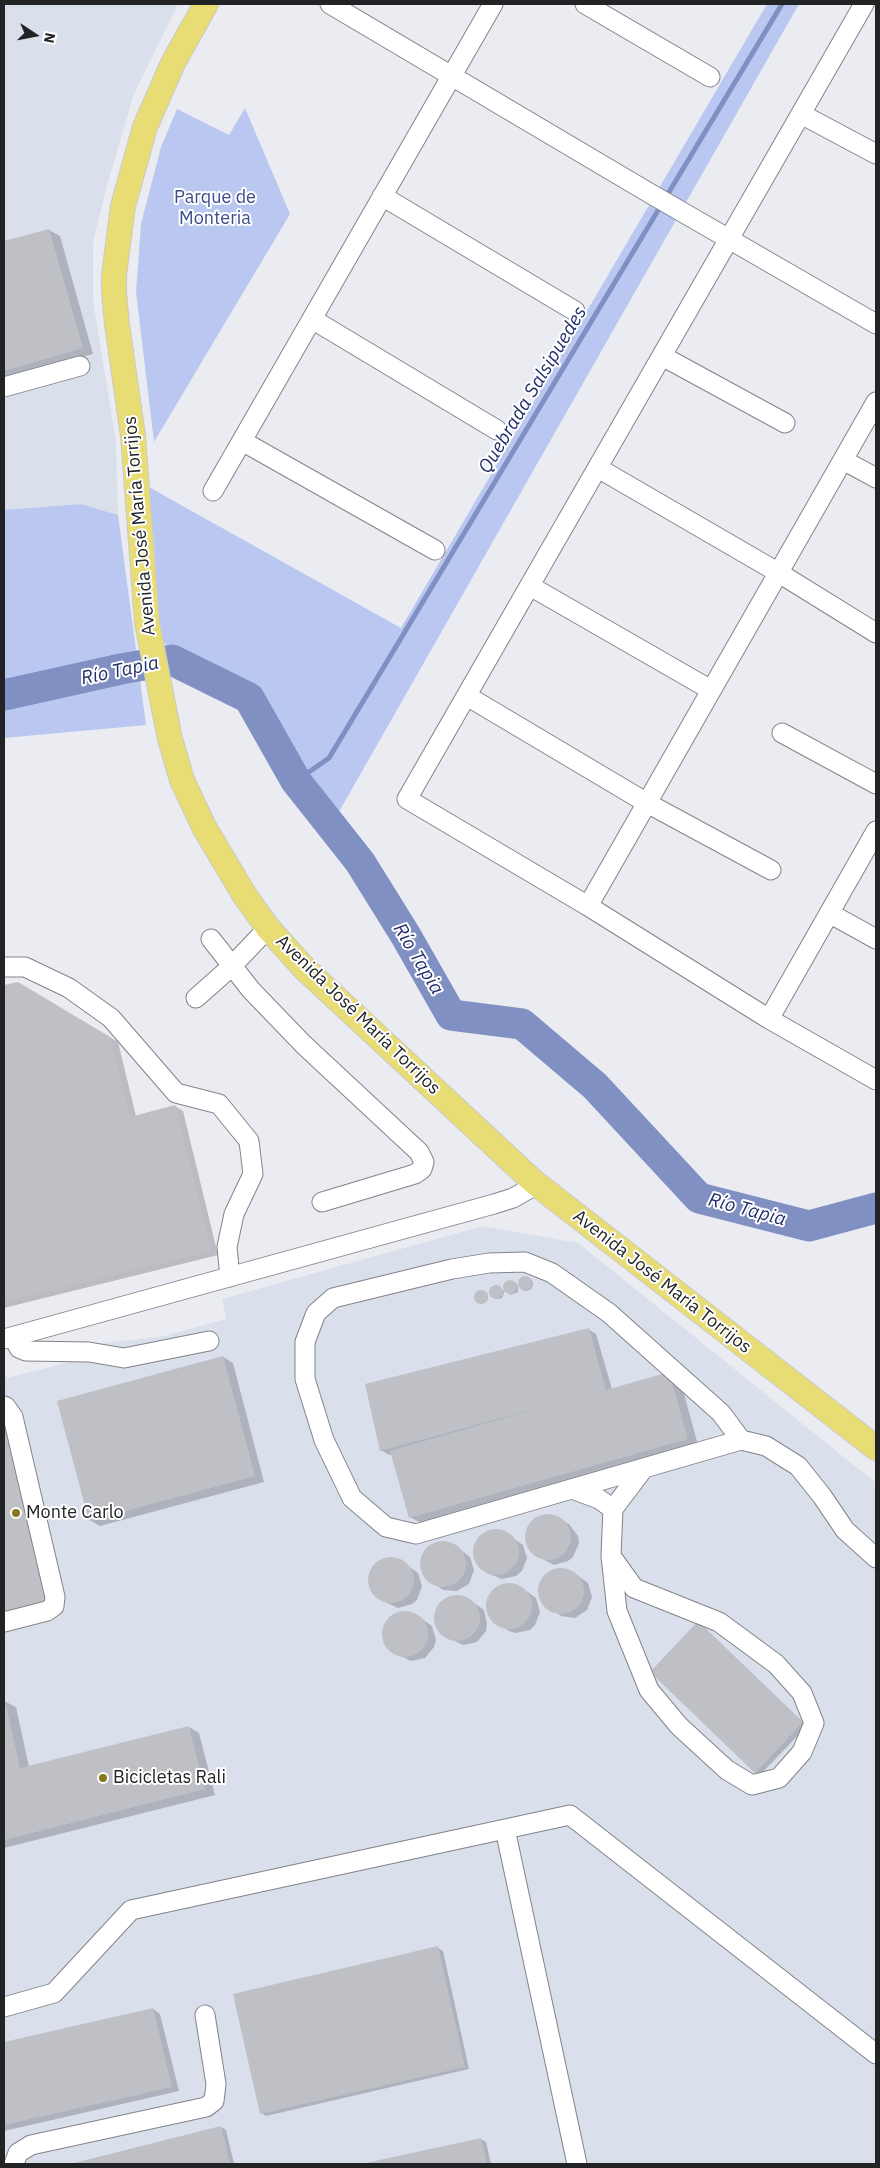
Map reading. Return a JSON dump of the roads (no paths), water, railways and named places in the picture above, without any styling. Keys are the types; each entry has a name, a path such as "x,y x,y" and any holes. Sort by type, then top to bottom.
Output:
{"main road":[{"name":"Avenida José María Torrijos","path":"206,5 173,63 145,127 124,206 114,275 117,324 135,456 147,623 162,704 182,780 204,827 245,896 268,928 306,969 534,1182 874,1441"}],"street":[{"path":"330,4 728,240 876,324"},
{"path":"213,491 493,4"},
{"path":"585,4 710,77"},
{"path":"864,4 407,799 588,906 769,1019 876,1080"},
{"path":"801,114 876,154"},
{"path":"382,196 575,311"},
{"path":"312,319 497,430"},
{"path":"662,356 785,423"},
{"path":"4,387 80,366"},
{"path":"588,906 876,402"},
{"path":"242,441 435,550"},
{"path":"843,460 876,478"},
{"path":"598,468 779,573 876,633"},
{"path":"530,586 711,690"},
{"path":"467,696 647,803 771,870"},
{"path":"782,733 876,784"},
{"path":"769,1019 876,831"},
{"path":"829,913 876,939"},
{"path":"196,998 231,967 268,928"},
{"path":"211,939 231,967 304,1045 419,1152 424,1162 422,1169 415,1174 322,1202"},
{"path":"4,967 25,967 69,988 111,1018 176,1093 219,1104 248,1141 253,1174 234,1214 227,1247 230,1277"},
{"path":"8,1338 494,1204 514,1198 527,1190 534,1182"},
{"path":"741,1440 721,1413 609,1312 552,1273 525,1262 488,1263 452,1269 333,1298 316,1313 305,1342 305,1379 324,1440 352,1498 386,1527 416,1534 741,1440 766,1446 798,1466 822,1496 845,1530 876,1558"},
{"path":"8,1338 19,1348 26,1351 89,1352 124,1358 209,1341"},
{"path":"4,1406 13,1418 55,1597 54,1606 47,1611 4,1622"},
{"path":"611,1556 634,1588 719,1622 776,1664 802,1694 814,1723 802,1752 778,1778 752,1785 727,1770 679,1726 649,1690 617,1611 611,1556 613,1509 644,1468"},
{"path":"572,1489 599,1499 613,1509"},
{"path":"4,2008 54,1993 131,1910 570,1815 876,2054"},
{"path":"505,1829 577,2164"},
{"path":"14,2164 18,2153 31,2145 206,2107 214,2101 216,2084 205,2015"}],"waterway":[{"name":"Quebrada Salsipuedes","path":"296,781 329,758 782,4"},
{"name":"Río Tapia","path":"4,695 121,669 172,660 249,698 296,781 360,862 406,936 451,1015 522,1024 595,1086 699,1198 809,1226 876,1208"}],"place":[{"name":"Monte Carlo","path":"16,1513"},
{"name":"Bicicletas Rali","path":"103,1778"}],"park label":[{"name":"Parque de Monteria","path":"215,208"}]}
